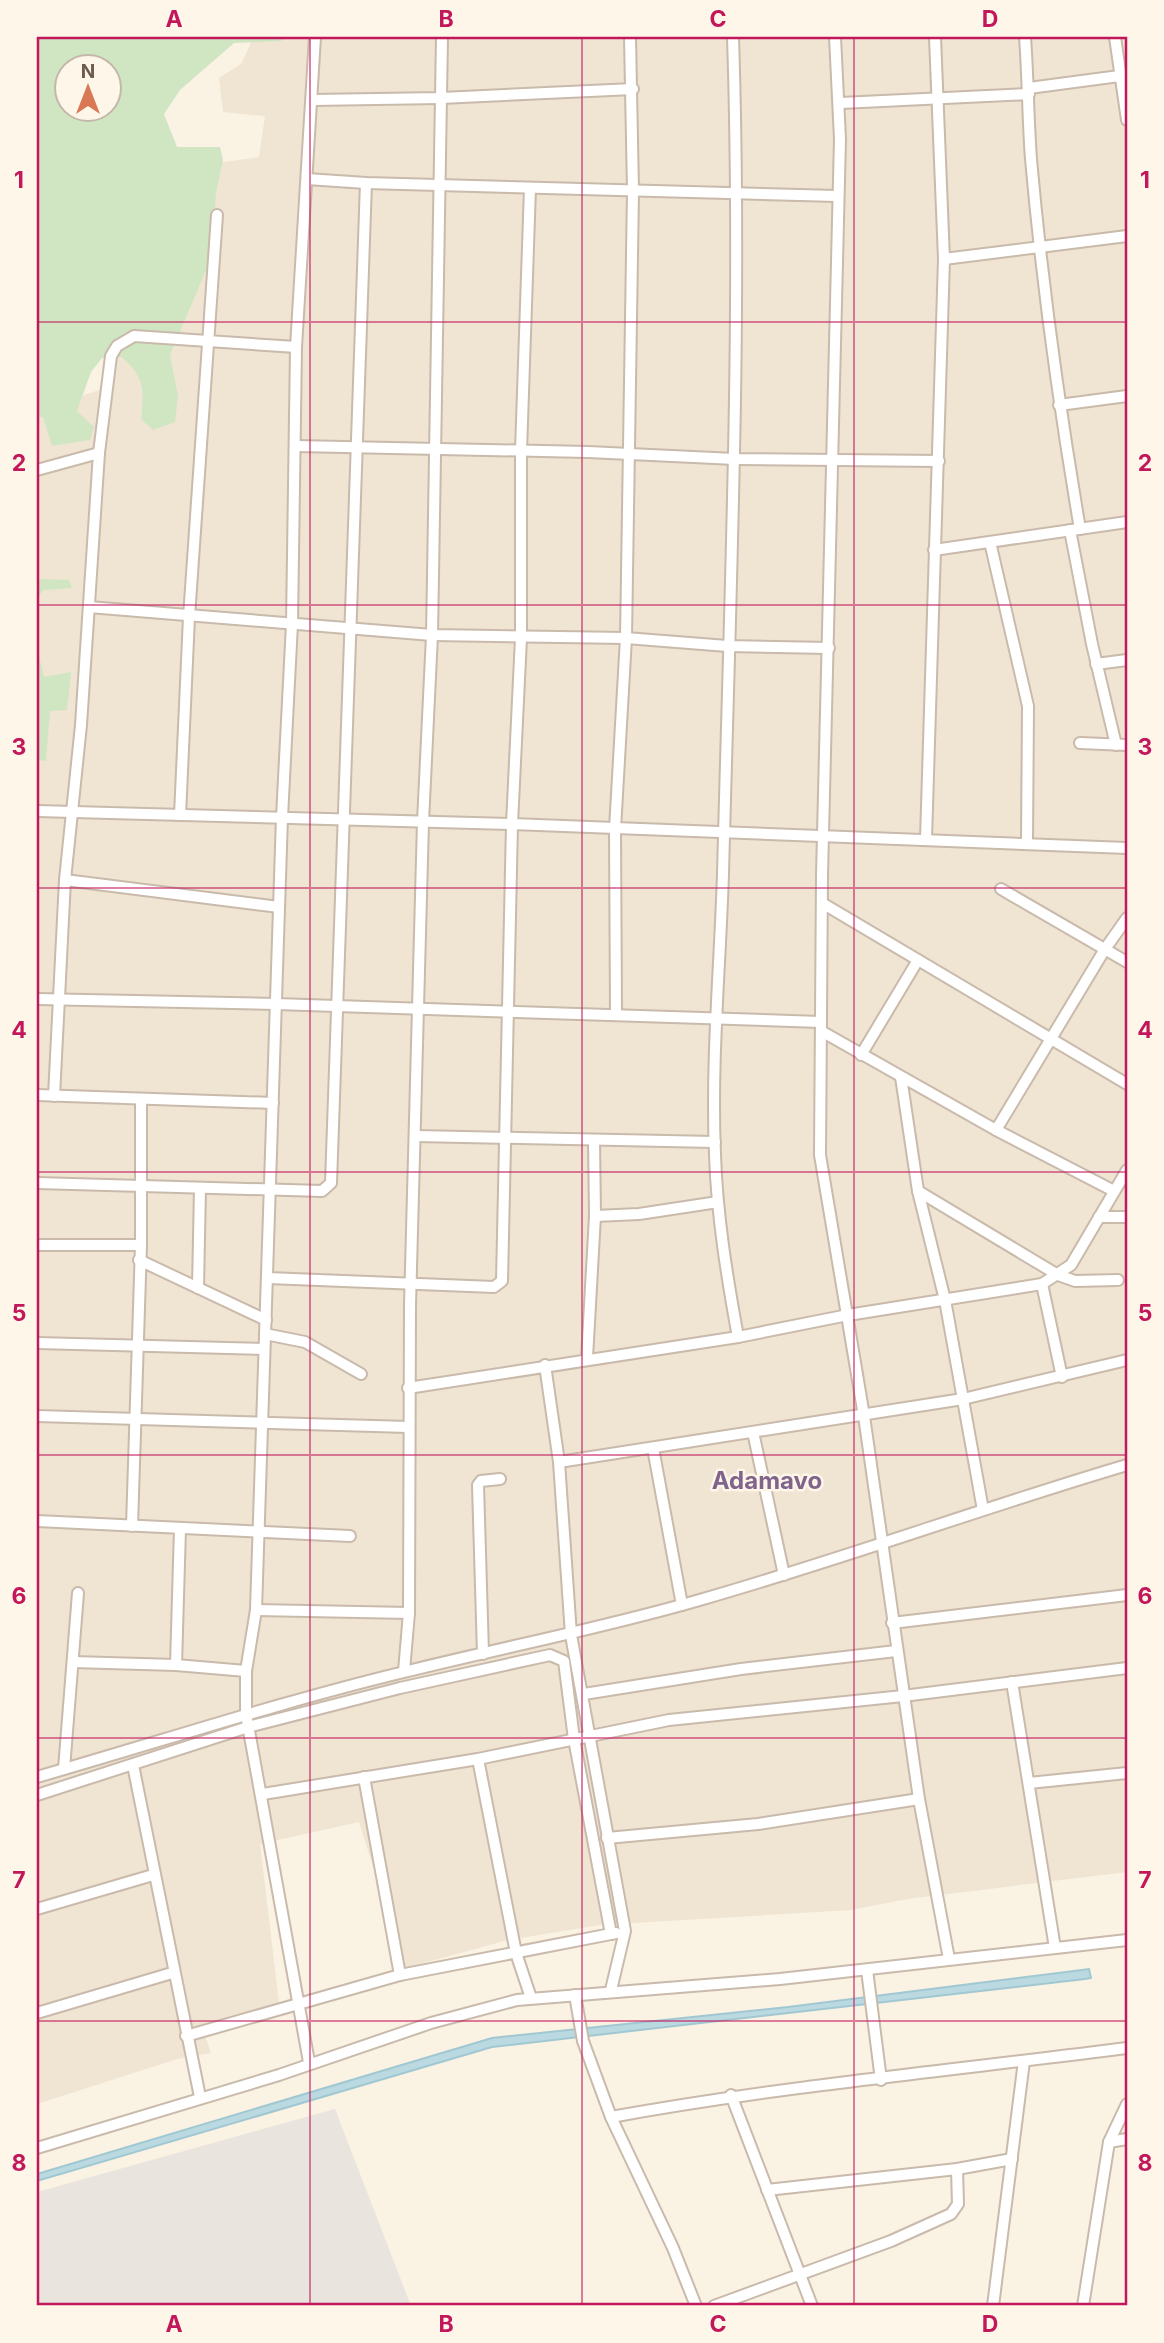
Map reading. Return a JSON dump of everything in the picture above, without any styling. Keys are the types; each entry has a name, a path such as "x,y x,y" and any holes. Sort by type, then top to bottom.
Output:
{"street":[{"path":"309,2062 248,1727 246,1671 256,1610 282,817 292,624 296,346 315,37"},
{"path":"404,1671 409,1613 408,1388 432,635 442,37"},
{"path":"615,1015 615,829 626,638 633,191 633,89 629,37"},
{"path":"733,37 739,193 723,832 715,1018 715,1142 724,1262 737,1337"},
{"path":"835,37 841,103 822,902 820,1155 864,1416 919,1798 950,1959"},
{"path":"926,839 944,259 935,37"},
{"path":"1025,37 1031,156 1040,247 1075,529 1096,664 1122,745 1080,743"},
{"path":"1115,37 1124,75 1127,120"},
{"path":"841,103 1029,91 1124,75"},
{"path":"312,100 441,98 633,89"},
{"path":"307,178 366,183 837,196"},
{"path":"37,1183 322,1191 331,1183 346,820 366,183"},
{"path":"268,1278 411,1285 494,1287 501,1284 512,824 521,638 521,452 530,188"},
{"path":"180,815 189,617 218,215"},
{"path":"944,259 1127,236"},
{"path":"54,1096 65,880 89,607 99,453 111,356 117,346 134,336 296,346"},
{"path":"1059,405 1127,396"},
{"path":"296,446 733,459 939,461"},
{"path":"37,470 99,453"},
{"path":"934,550 1127,522"},
{"path":"990,542 1028,706 1027,842"},
{"path":"89,607 432,635 626,638 727,646 829,648"},
{"path":"1096,664 1127,660"},
{"path":"37,811 512,824 1127,848"},
{"path":"65,880 279,907"},
{"path":"1001,889 1127,962"},
{"path":"822,902 1127,1084"},
{"path":"996,1130 1105,949 1127,918"},
{"path":"861,1055 918,960"},
{"path":"37,999 715,1018 821,1027 861,1055 996,1130 1114,1191"},
{"path":"901,1077 918,1192 946,1300 983,1510"},
{"path":"37,1095 273,1103"},
{"path":"132,1526 141,1245 141,1099"},
{"path":"416,1136 715,1142"},
{"path":"587,1358 595,1216 594,1140"},
{"path":"408,1388 587,1358 737,1337 848,1315 1042,1284 1070,1265 1127,1170"},
{"path":"198,1288 200,1188"},
{"path":"918,1192 1058,1275 1075,1281 1118,1280"},
{"path":"595,1216 639,1214 718,1202"},
{"path":"1099,1217 1127,1217"},
{"path":"37,1245 141,1245"},
{"path":"139,1261 266,1320"},
{"path":"1042,1284 1062,1377"},
{"path":"265,1334 305,1342 361,1374"},
{"path":"37,1343 264,1349"},
{"path":"559,1462 963,1399 1127,1360"},
{"path":"545,1365 559,1462 571,1635 584,1694 625,1931 611,1990"},
{"path":"37,1416 408,1427"},
{"path":"753,1432 784,1575"},
{"path":"653,1448 682,1605"},
{"path":"37,1777 246,1714 404,1671 571,1635 682,1605 881,1546 983,1510 1127,1465"},
{"path":"483,1654 478,1485 484,1480 500,1479"},
{"path":"37,1521 350,1536"},
{"path":"176,1665 180,1528"},
{"path":"64,1769 78,1593"},
{"path":"892,1623 1127,1595"},
{"path":"256,1610 409,1613"},
{"path":"584,1694 741,1670 896,1651"},
{"path":"37,1795 248,1727 400,1688 550,1655 564,1661 574,1739 611,1934"},
{"path":"73,1662 176,1665 246,1671"},
{"path":"262,1794 478,1759 669,1720 903,1696 1127,1668"},
{"path":"1012,1682 1055,1948"},
{"path":"478,1759 516,1952 531,1998"},
{"path":"133,1765 172,1973 200,2097"},
{"path":"1030,1783 1127,1773"},
{"path":"364,1777 400,1975"},
{"path":"607,1838 796,1820 919,1798"},
{"path":"37,1909 153,1875"},
{"path":"186,2036 400,1975 625,1931"},
{"path":"37,2148 140,2119 200,2097 279,2075 309,2062 487,2006 531,1998 611,1990 705,1986 1127,1940"},
{"path":"867,1970 881,2080"},
{"path":"37,2013 172,1973"},
{"path":"575,1995 583,2041 611,2117 673,2248 696,2306"},
{"path":"611,2117 731,2095 881,2080 1127,2048"},
{"path":"993,2306 1024,2062"},
{"path":"731,2095 812,2306"},
{"path":"1083,2306 1109,2142 1127,2103"},
{"path":"1109,2142 1127,2139"},
{"path":"766,2190 957,2169 1012,2159"},
{"path":"714,2306 891,2241 951,2214 958,2204 957,2169"}],"shaded area":[{"path":"254,37 1127,37 1127,1872 907,1899 851,1910 600,1925 508,1940 405,1968 359,1822 260,1844 279,2003 201,2024 211,2053 177,2059 37,2104 37,411 99,390 113,333 203,165 259,157 265,116 223,112 219,78 241,64"},
{"path":"335,2109 411,2306 37,2306 37,2192"}],"green space":[{"path":"37,37 285,37 281,41 234,43 180,90 164,114 177,147 220,147 223,160 216,193 212,256 170,355 178,396 175,422 153,430 141,419 143,400 139,378 122,357 102,358 91,372 77,411 94,427 90,440 52,446 43,417 37,418"},
{"path":"37,579 69,580 72,588 44,590 37,597"},
{"path":"37,648 44,677 71,672 67,710 50,711 46,761 37,760"}],"water":[{"path":"1089,1969 1091,1978 1085,1979 492,2047 37,2181 37,2174 492,2038 788,2007"}],"district":[{"name":"Adamavo","path":"767,1481"}]}
